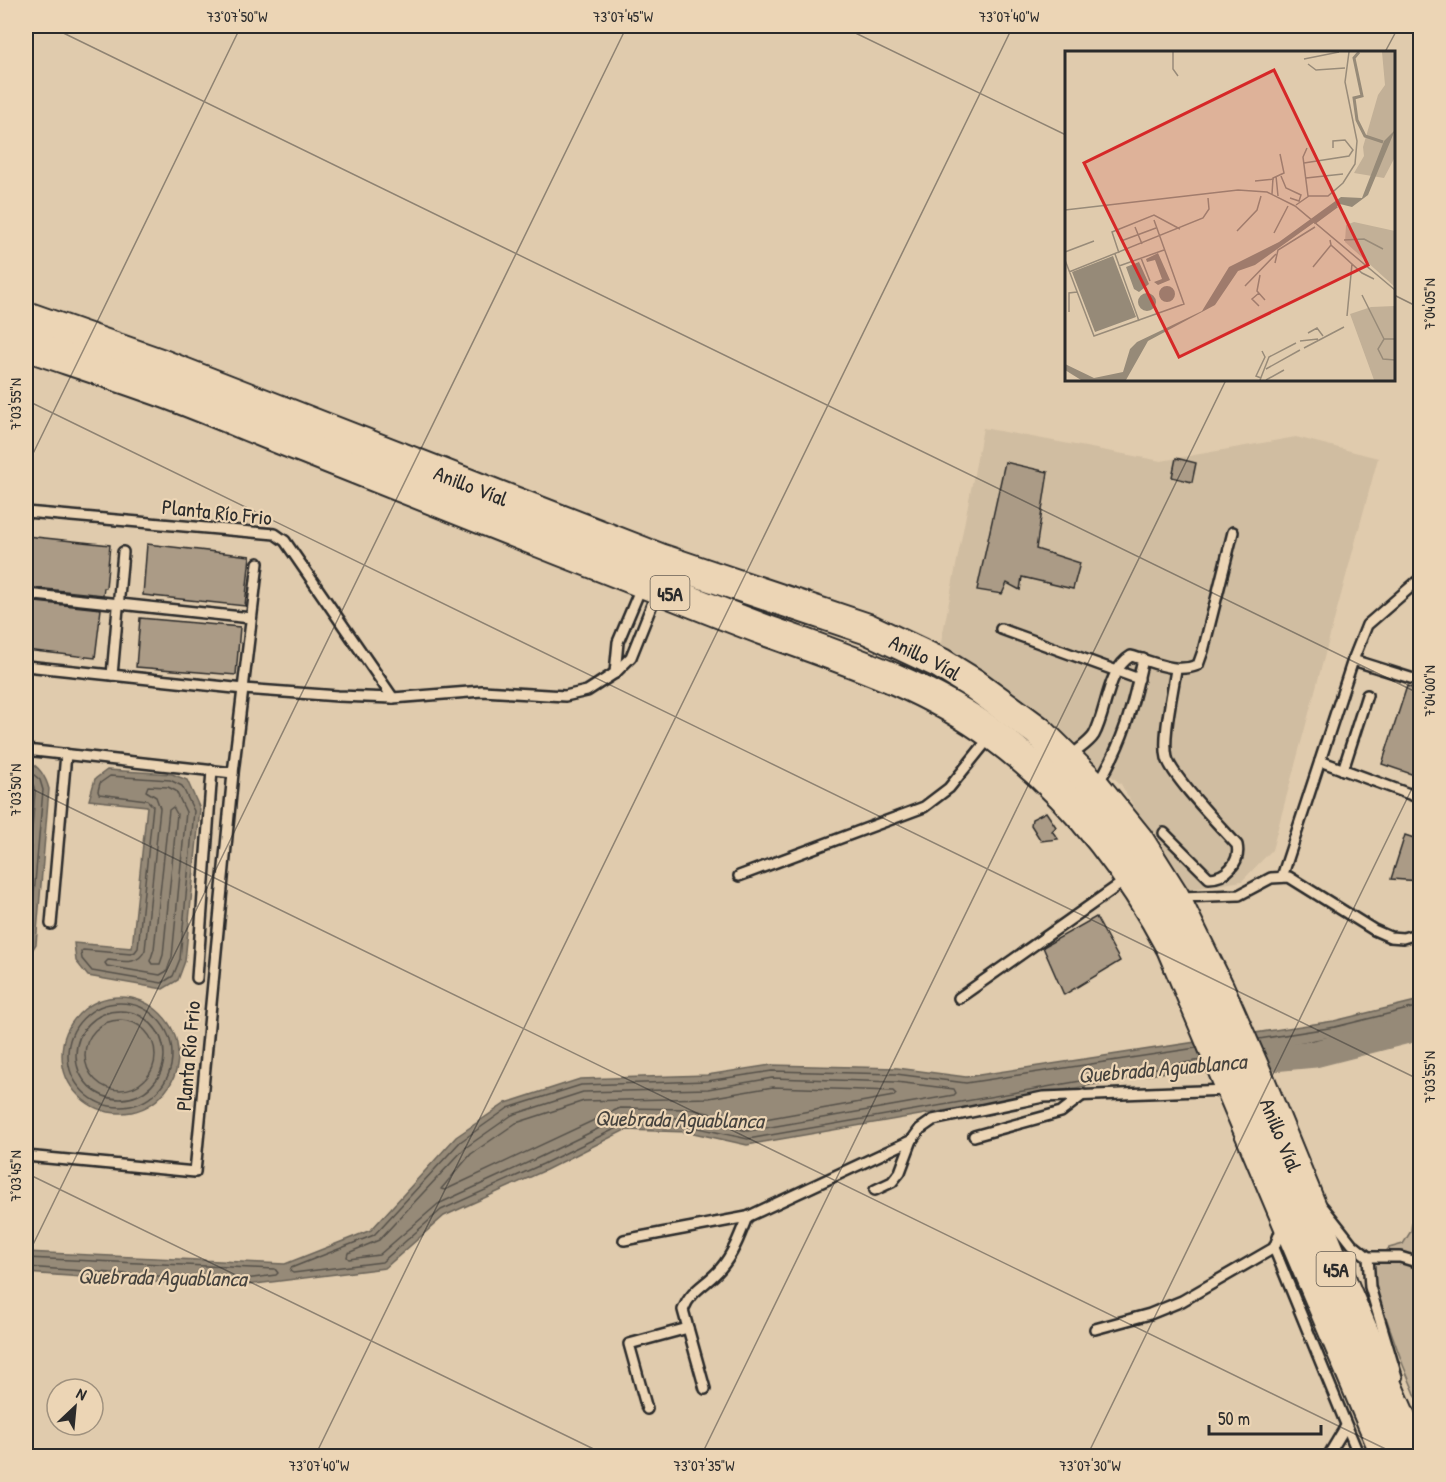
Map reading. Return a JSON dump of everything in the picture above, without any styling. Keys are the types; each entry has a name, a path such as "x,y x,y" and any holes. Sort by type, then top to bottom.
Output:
{"highway":[{"name":"Anillo Víal","path":"26,317 171,368 660,559 868,629 922,654 974,684 1038,731 1096,788 1138,840 1174,897 1206,994 1286,1217 1387,1456"},
{"name":"Anillo Víal","path":"26,345 159,391 650,586 861,663 907,683 951,707 992,734 1036,769 1068,799 1131,877 1167,939 1206,994"},
{"name":"Anillo Víal","path":"1240,1084 1298,1178 1419,1456"}],"lane":[{"name":"Planta Río Frio","path":"26,512 275,534 285,541 393,698"},
{"path":"1068,758 1094,736 1116,671 1123,661 1131,656 1176,669 1187,669 1198,665 1233,532"},
{"path":"112,675 123,552"},
{"name":"Planta Río Frio","path":"26,1156 195,1172 233,773 258,563"},
{"path":"1282,877 1353,660 1367,625 1420,579"},
{"path":"615,673 618,642 650,586"},
{"path":"26,666 244,689 393,698 482,691 565,696 587,691 615,673 632,657 650,586"},
{"path":"26,594 251,618"},
{"path":"1000,629 1139,679"},
{"path":"1096,788 1111,763 1128,724 1143,659"},
{"path":"1353,660 1420,681"},
{"path":"1164,833 1209,878 1217,878 1226,874 1236,861 1239,852 1237,845 1175,774 1167,759 1166,742 1176,669"},
{"path":"1343,770 1367,695"},
{"path":"739,876 924,807 950,788 992,734"},
{"path":"26,750 233,773"},
{"path":"51,924 66,754"},
{"path":"1320,761 1420,798"},
{"path":"197,978 212,770"},
{"path":"960,998 1131,877"},
{"path":"1174,897 1239,895 1271,878 1289,877 1374,930 1390,937 1403,938 1420,933"},
{"path":"875,1190 892,1182 900,1172 912,1140 920,1129 933,1120 1043,1097 1240,1084"},
{"path":"974,1136 1061,1112 1083,1095"},
{"path":"624,1240 747,1217 912,1140"},
{"path":"1298,1178 1352,1244 1368,1257 1400,1257 1420,1263"},
{"path":"705,1389 683,1310 688,1297 721,1269 733,1250 747,1217"},
{"path":"1095,1329 1150,1314 1182,1301 1274,1248 1286,1217"},
{"path":"1274,1248 1359,1456"},
{"path":"1368,1257 1370,1287 1400,1385"},
{"path":"647,1409 629,1344 688,1328"},
{"path":"1406,1405 1419,1456"},
{"path":"1328,1456 1346,1426"}],"shaded area":[{"path":"983,428 1161,461 1296,437 1378,458 1272,850 1242,881 1181,891 1121,784 1041,719 938,658"},
{"path":"1420,1178 1420,1406 1369,1270 1389,1248 1403,1244 1411,1231 1416,1188"}],"water":[{"path":"26,762 35,766 44,776 49,789 36,944 26,960"},
{"path":"107,770 172,774 187,780 200,809 185,961 178,980 163,989 88,976 76,961 74,943 132,948 147,806 89,800 95,779"},
{"path":"120,997 142,1002 161,1014 173,1033 178,1055 173,1077 161,1096 142,1108 120,1113 98,1108 79,1096 67,1077 62,1055 67,1033 79,1014 98,1002"},
{"path":"1420,1000 1420,1028 747,1145 689,1132 625,1130 546,1170 444,1216 385,1268 230,1287 26,1273 26,1252 285,1264 371,1230 456,1137 506,1103 580,1079 707,1075 771,1065 897,1068 966,1077 1334,1021"}],"building":[{"path":"1176,458 1196,463 1192,482 1172,477"},
{"path":"1005,462 1048,472 1036,549 1080,563 1073,589 1022,577 1020,590 1007,583 1002,594 977,590"},
{"path":"26,536 110,545 106,588 104,588 103,595 26,587"},
{"path":"147,544 250,556 245,606 143,595"},
{"path":"26,601 101,609 95,658 26,650"},
{"path":"140,618 240,627 236,675 136,667"},
{"path":"1407,686 1420,691 1420,777 1382,764"},
{"path":"1046,812 1056,827 1052,831 1058,839 1041,841 1031,825 1032,819"},
{"path":"1405,835 1420,840 1420,881 1391,879"},
{"path":"1096,917 1120,961 1064,995 1043,947"}],"waterway":[{"name":"Quebrada Aguablanca","path":"1229,1062 1315,1054 1420,1027"}]}
